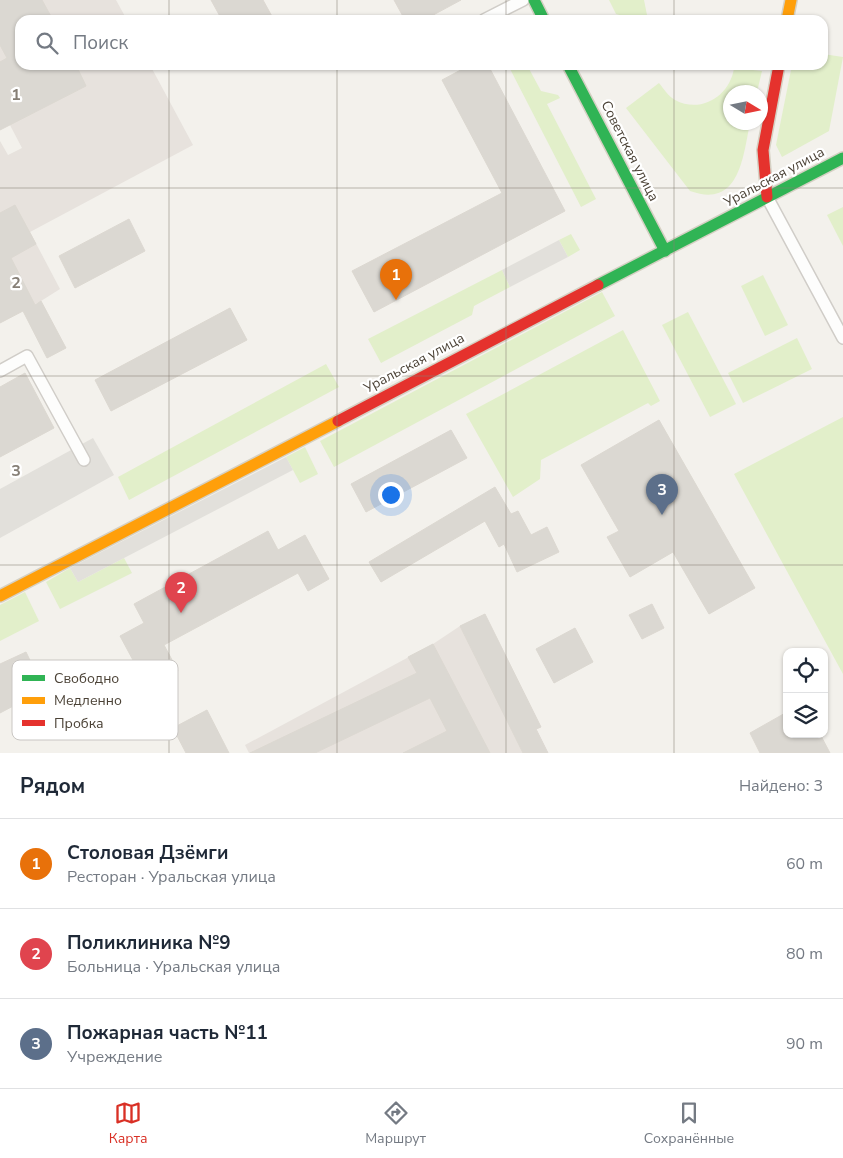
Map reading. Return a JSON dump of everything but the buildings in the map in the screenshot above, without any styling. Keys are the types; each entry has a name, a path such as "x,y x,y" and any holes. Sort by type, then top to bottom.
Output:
{"street":[{"path":"534,0 542,15"},
{"path":"788,15 791,0"},
{"name":"Советская улица","path":"571,70 664,251"},
{"path":"767,197 763,150 778,70"},
{"name":"Уральская улица","path":"0,596 843,158"}],"lane":[{"path":"494,15 523,0"},
{"path":"767,197 843,338"},
{"path":"0,371 27,356 84,460"}],"shaded area":[{"path":"0,0 116,0 124,15 15,15 15,70 153,70 193,145 30,232 60,289 0,323 0,141 8,155 22,148 0,106"},
{"path":"559,240 568,257 510,287 502,270"},
{"path":"93,438 114,475 0,538 0,489"},
{"path":"286,457 293,470 78,582 70,568"},
{"path":"485,614 541,727 536,729 548,753 249,753 245,745"}],"green space":[{"path":"609,0 644,0 647,15 616,14"},
{"path":"828,55 843,57 829,131 782,157 776,145 791,70 828,70"},
{"path":"511,70 530,70 541,91 558,95 560,98 547,104 596,199 581,207"},
{"path":"733,70 762,71 759,85 728,85"},
{"path":"659,83 675,100 685,104 695,105 704,103 713,100 723,91 723,130 749,130 745,150 736,176 729,186 719,193 707,195 690,191 626,108"},
{"path":"843,207 843,246 827,215"},
{"path":"571,234 580,250 568,257 559,240"},
{"path":"502,270 510,287 474,306 472,315 381,363 368,339"},
{"path":"763,275 788,325 765,336 741,286"},
{"path":"602,292 615,316 334,467 320,441"},
{"path":"688,312 736,404 710,417 662,325"},
{"path":"623,330 660,401 651,406 648,403 541,460 540,479 513,497 466,414"},
{"path":"797,338 812,369 743,403 728,373"},
{"path":"326,364 339,387 129,500 118,477"},
{"path":"843,417 843,674 734,474"},
{"path":"305,447 318,474 300,483 286,457"},
{"path":"124,558 132,573 60,609 46,582 70,568 78,582"},
{"path":"25,592 39,621 0,641 0,605"}],"traffic: fast":[{"path":"534,0 542,15"},
{"path":"571,70 665,251"},
{"path":"598,285 843,158"}],"traffic: slow":[{"path":"788,15 791,0"},
{"path":"0,596 338,421"}],"traffic: jam":[{"path":"767,197 763,150 778,70"},
{"path":"338,421 598,285"}],"place":[{"name":"Столовая Дзёмги","path":"396,300"},
{"name":"Пожарная часть №11","path":"662,515"},
{"name":"Поликлиника №9","path":"181,613"}]}
